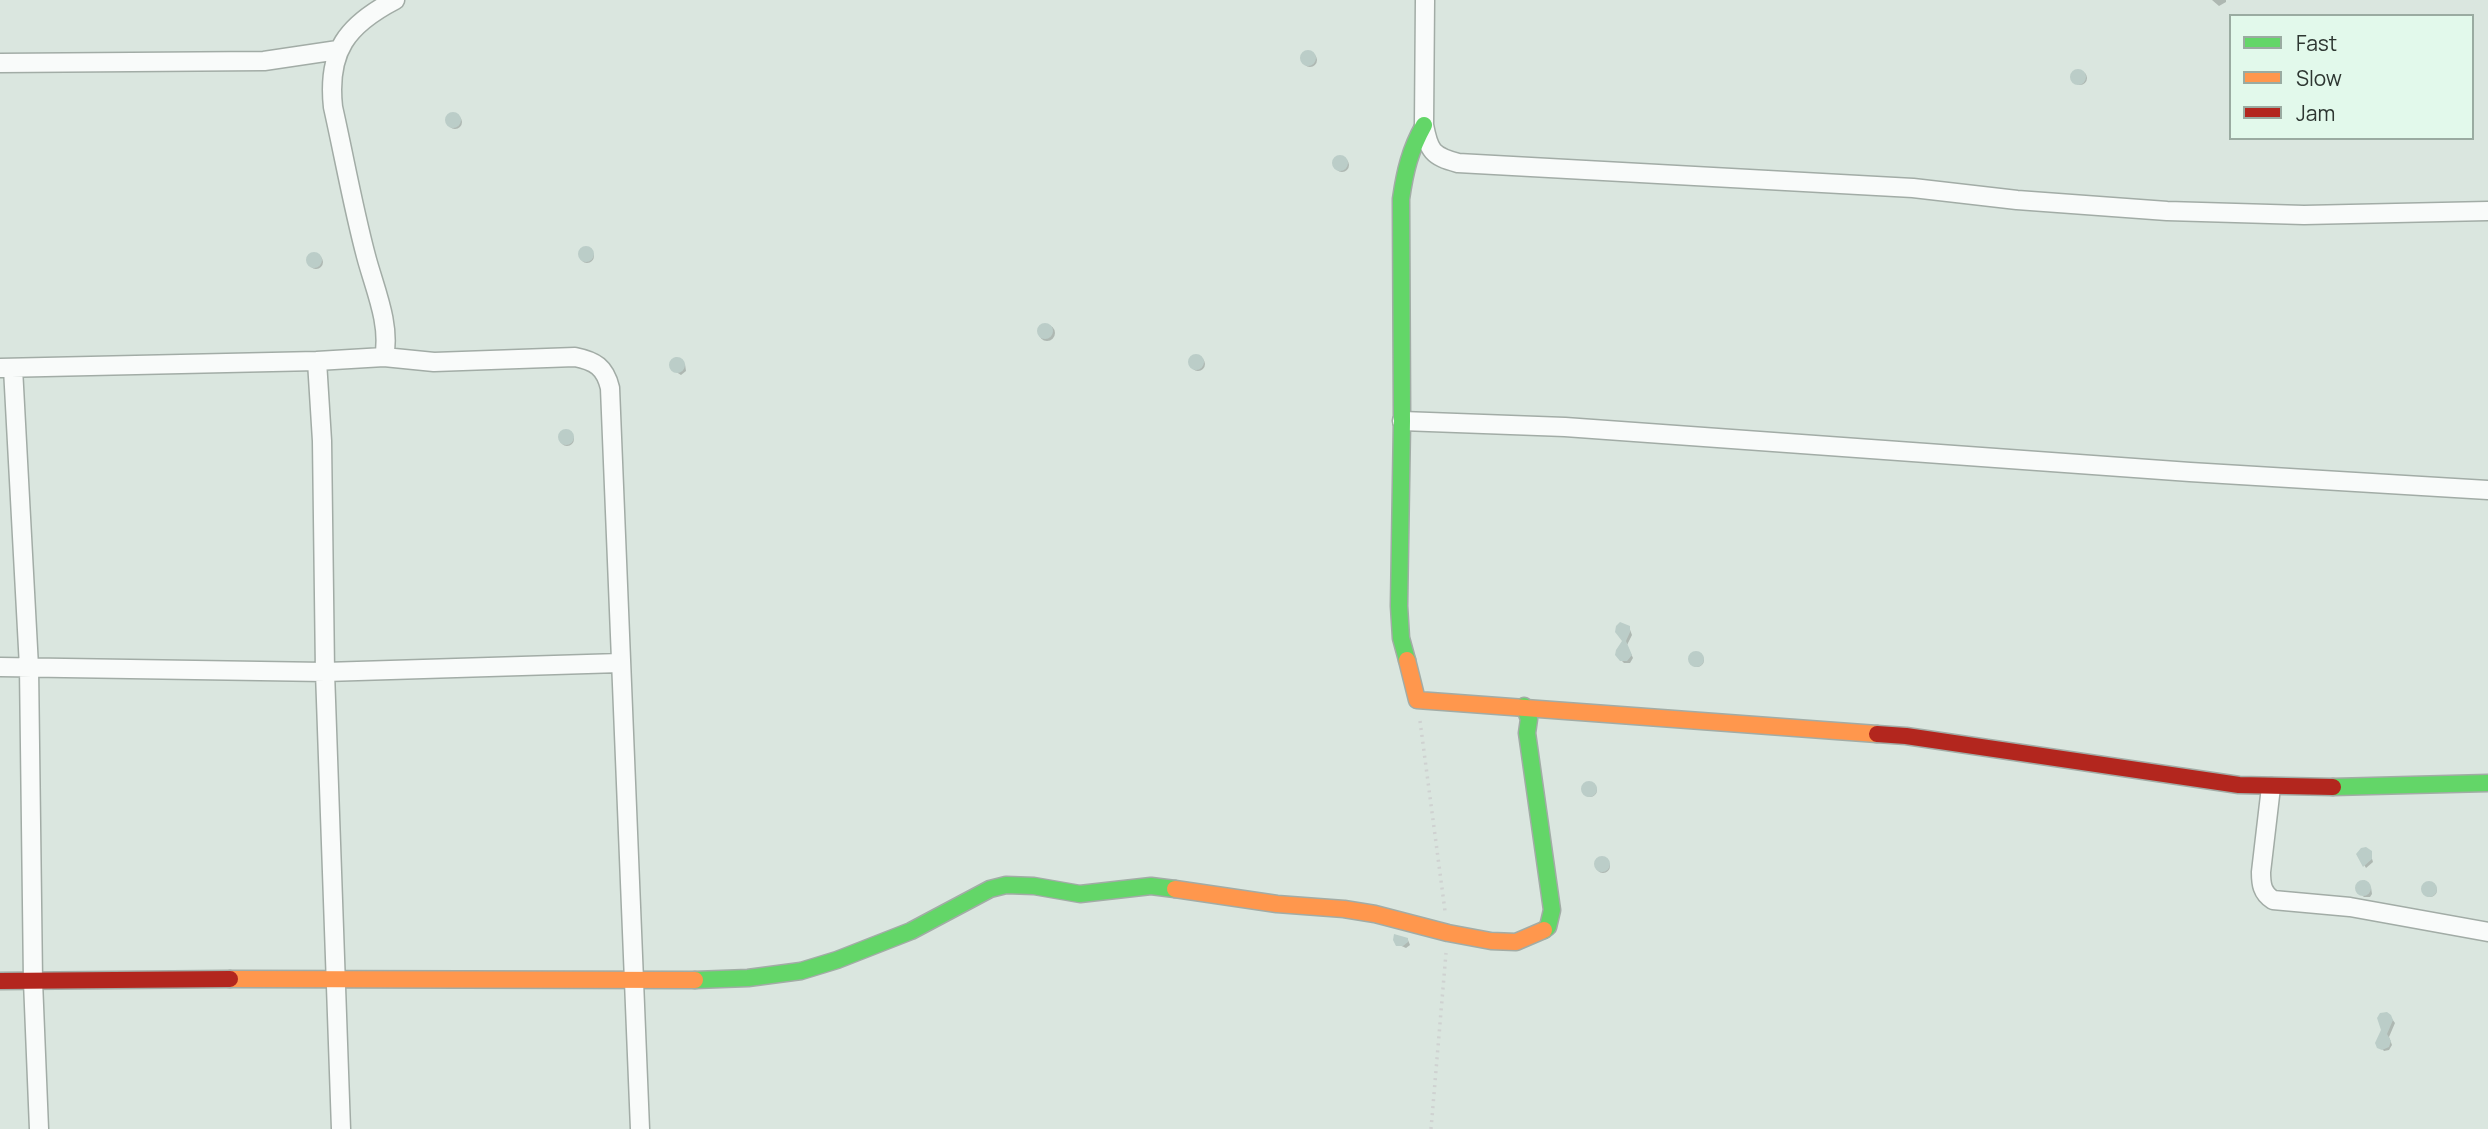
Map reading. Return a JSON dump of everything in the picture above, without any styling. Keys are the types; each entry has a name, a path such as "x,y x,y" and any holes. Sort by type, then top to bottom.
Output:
{"street":[{"path":"384,357 380,306 366,255 331,89 338,50 349,31 394,0"},
{"path":"1425,0 1424,125 1431,150 1458,163 1899,187 2017,200 2155,210 2304,215 2488,211"},
{"path":"0,63 264,61 338,50"},
{"path":"1424,125 1405,168 1401,200 1399,606 1401,638 1417,700 1906,737 2239,785 2271,787 2488,783"},
{"path":"39,1129 33,981 29,667 7,368 384,357 434,362 575,357 597,363 604,370 610,388 640,1129"},
{"path":"317,361 341,1129"},
{"path":"1402,421 1565,427 2190,472 2488,490"},
{"path":"0,667 325,672 620,663"},
{"path":"0,981 725,979 801,971 837,960 883,942 990,889 1006,885 1034,886 1080,894 1151,886 1277,904 1345,909 1491,941 1525,940 1541,933 1548,926 1552,910 1527,733 1528,719 1524,706"},
{"path":"2271,787 2261,872 2261,885 2268,897 2273,900 2350,907 2488,932"}],"building":[{"path":"1308,50 1314,52 1314,64 1308,66 1302,64 1300,58 1302,52"},
{"path":"2078,69 2084,71 2084,83 2078,85 2072,83 2070,77 2072,71"},
{"path":"453,112 459,114 459,126 453,128 447,126 445,120 447,114"},
{"path":"1340,155 1346,157 1346,169 1340,171 1334,169 1332,163 1334,157"},
{"path":"586,246 592,248 592,260 586,262 580,260 578,254 580,248"},
{"path":"314,252 320,254 320,266 314,268 308,266 306,260 308,254"},
{"path":"1042,323 1048,323 1053,331 1051,337 1042,339 1037,334 1037,328"},
{"path":"1196,354 1202,356 1202,368 1196,370 1190,368 1188,362 1190,356"},
{"path":"674,357 680,357 685,365 683,371 674,373 669,368 669,362"},
{"path":"566,429 572,431 572,443 566,445 560,443 558,437 560,431"},
{"path":"1620,622 1630,626 1626,641 1632,655 1627,661 1620,661 1615,655 1622,641 1615,632"},
{"path":"1696,651 1702,653 1702,665 1696,667 1690,665 1688,659 1690,653"},
{"path":"1589,781 1595,783 1595,795 1589,797 1583,795 1581,789 1583,783"},
{"path":"2366,847 2372,851 2372,859 2363,867 2356,854"},
{"path":"1602,856 1608,858 1608,870 1602,872 1596,870 1594,864 1596,858"},
{"path":"2360,880 2366,880 2371,888 2369,894 2360,896 2355,891 2355,885"},
{"path":"2429,881 2435,883 2435,895 2429,897 2423,895 2421,889 2423,883"},
{"path":"1394,934 1408,938 1408,942 1403,946 1396,946"},
{"path":"2387,1012 2393,1020 2387,1034 2391,1041 2389,1047 2382,1050 2377,1048 2375,1043 2381,1030 2377,1018 2380,1013"}],"traffic: fast":[{"path":"1407,660 1401,638 1399,606 1401,199 1409,161 1424,125"},
{"path":"1524,706 1529,719 1527,733 1552,910 1548,927 1544,930"},
{"path":"2333,787 2488,783"},
{"path":"695,980 748,978 801,971 911,931 990,889 1006,885 1034,886 1080,894 1151,886 1175,889"}],"traffic: slow":[{"path":"1407,660 1417,700 1877,734"},
{"path":"1175,889 1277,904 1375,914 1491,941 1516,942 1544,930"},
{"path":"230,979 695,980"}],"traffic: jam":[{"path":"1877,734 2239,785 2333,787"},
{"path":"0,981 230,979"}]}
